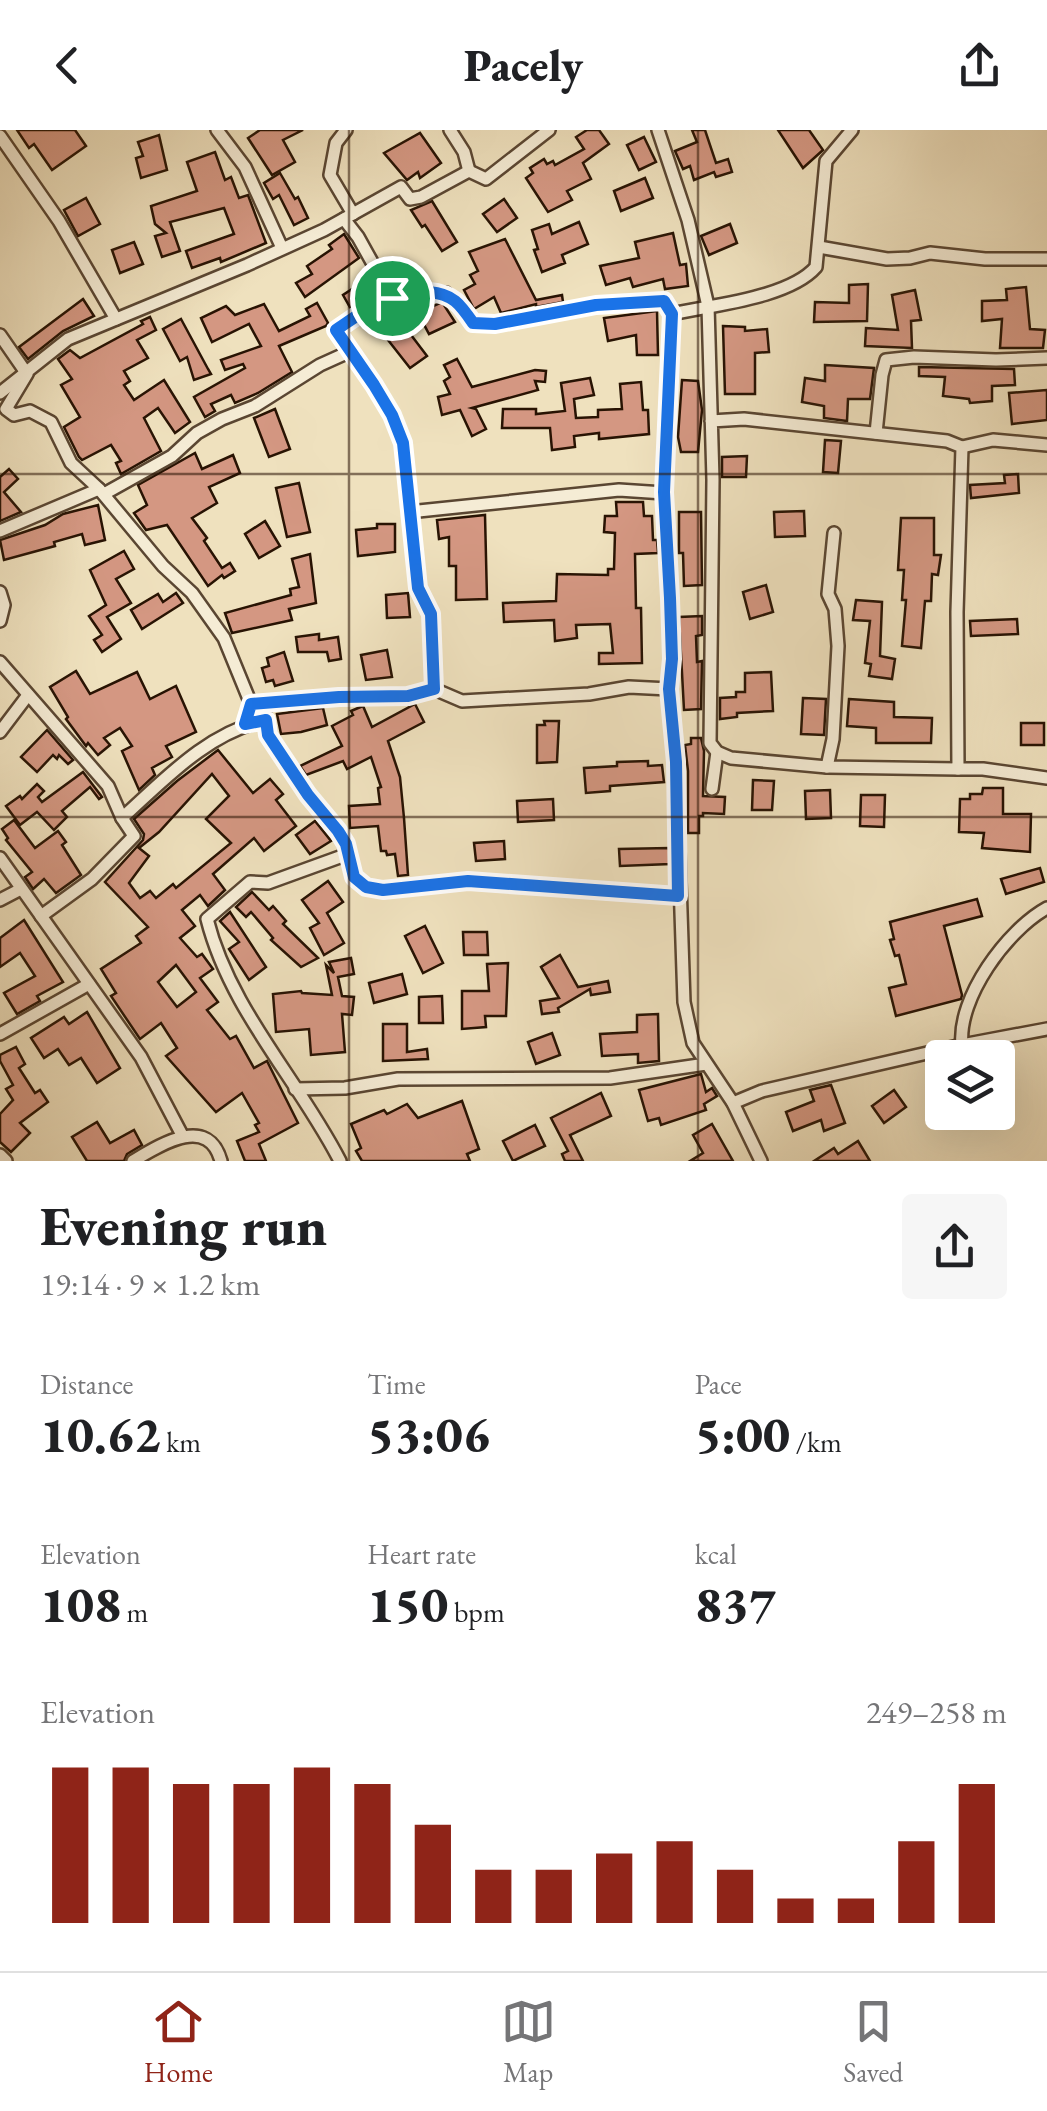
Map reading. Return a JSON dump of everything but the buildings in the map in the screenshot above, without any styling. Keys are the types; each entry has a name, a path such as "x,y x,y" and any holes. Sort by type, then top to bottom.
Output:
{"street":[{"path":"217,130 254,182 282,248"},
{"path":"346,130 336,143 330,175 392,298"},
{"path":"450,130 464,152 469,171"},
{"path":"469,171 486,178 549,130"},
{"path":"658,130 688,220 708,306 710,742 717,752 730,758 827,767 958,769 1047,778"},
{"path":"672,314 806,278 816,267 826,161 852,130"},
{"path":"1,141 40,192 116,319"},
{"path":"0,393 68,339 282,248 401,187 410,199 421,197 469,171"},
{"path":"819,247 887,259 930,252 984,259 1047,259"},
{"path":"434,689 431,614 418,588 403,443 392,415 336,330 392,298 429,292 446,293 473,323 495,324 596,305 664,301 672,314 664,492 684,1002 693,1043 733,1103 761,1161"},
{"path":"0,335 27,374"},
{"path":"0,531 101,491 172,456 210,426 255,406 320,365 351,351"},
{"path":"876,433 886,360 1047,358"},
{"path":"27,374 3,411 30,411 44,416 71,463 101,491 162,566 192,593 224,638 266,720 268,735 308,795 338,831 354,877 366,887 383,890 468,881 678,896"},
{"path":"711,421 744,419 947,441 962,447 993,440 1047,445"},
{"path":"958,769 962,447"},
{"path":"409,512 619,490 664,492"},
{"path":"827,767 833,740 838,646 836,609 828,594 834,533"},
{"path":"0,592 4,605 0,622"},
{"path":"0,662 108,786 134,836 92,879 41,916"},
{"path":"258,704 408,696 434,689 462,701 589,694 629,687 669,689"},
{"path":"0,732 28,695"},
{"path":"245,724 258,704"},
{"path":"122,818 215,740 245,724 266,720"},
{"path":"712,789 717,752"},
{"path":"340,1161 313,1110 264,1042 215,952 207,919 250,882 268,883 348,854"},
{"path":"0,858 141,1057 182,1135"},
{"path":"0,900 21,889"},
{"path":"961,1040 960,1028 996,954 1047,908"},
{"path":"0,1034 89,984"},
{"path":"989,1040 1047,1029"},
{"path":"733,1103 762,1090 925,1053"},
{"path":"295,1089 345,1088 398,1079 610,1078 706,1064"},
{"path":"134,1161 182,1135 206,1138 221,1161"},
{"path":"0,1155 6,1161"}],"route":[{"path":"446,293 473,323 495,324 596,305 664,301 672,314 664,492 678,896 468,881 383,890 366,887 354,877 346,844 338,831 308,795 268,735 266,720 245,724 251,704 408,696 434,689 431,614 418,588 403,443 392,415 336,330 392,298 446,293"}]}
